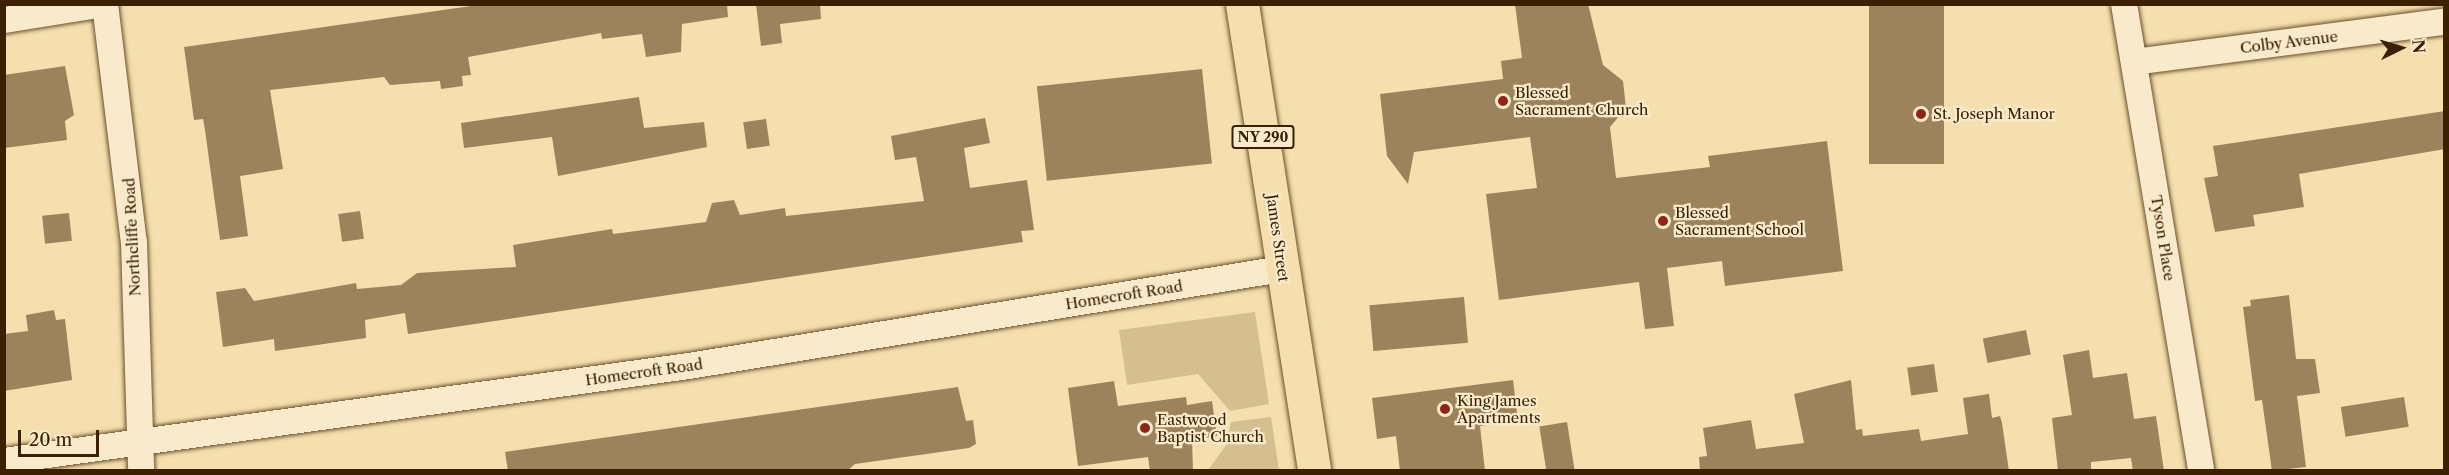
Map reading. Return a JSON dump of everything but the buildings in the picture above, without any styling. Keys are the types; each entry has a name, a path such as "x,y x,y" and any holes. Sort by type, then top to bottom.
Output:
{"main road":[{"name":"James Street","path":"1242,4 1314,471"}],"street":[{"path":"4,20 104,4"},
{"name":"Northcliffe Road","path":"104,4 134,242 141,471"},
{"name":"Tyson Place","path":"2124,4 2201,471"},
{"name":"Colby Avenue","path":"2134,62 2445,22"},
{"name":"Homecroft Road","path":"4,460 689,366 1282,269"}],"shaded area":[{"path":"1255,312 1269,404 1230,411 1198,374 1127,385 1119,330"},
{"path":"1271,417 1279,470 1208,470 1227,444 1231,422"}],"place":[{"name":"Blessed Sacrament Church","path":"1503,101"},
{"name":"St. Joseph Manor","path":"1921,114"},
{"name":"Blessed Sacrament School","path":"1663,221"},
{"name":"King James Apartments","path":"1445,409"},
{"name":"Eastwood Baptist Church","path":"1145,428"}]}
